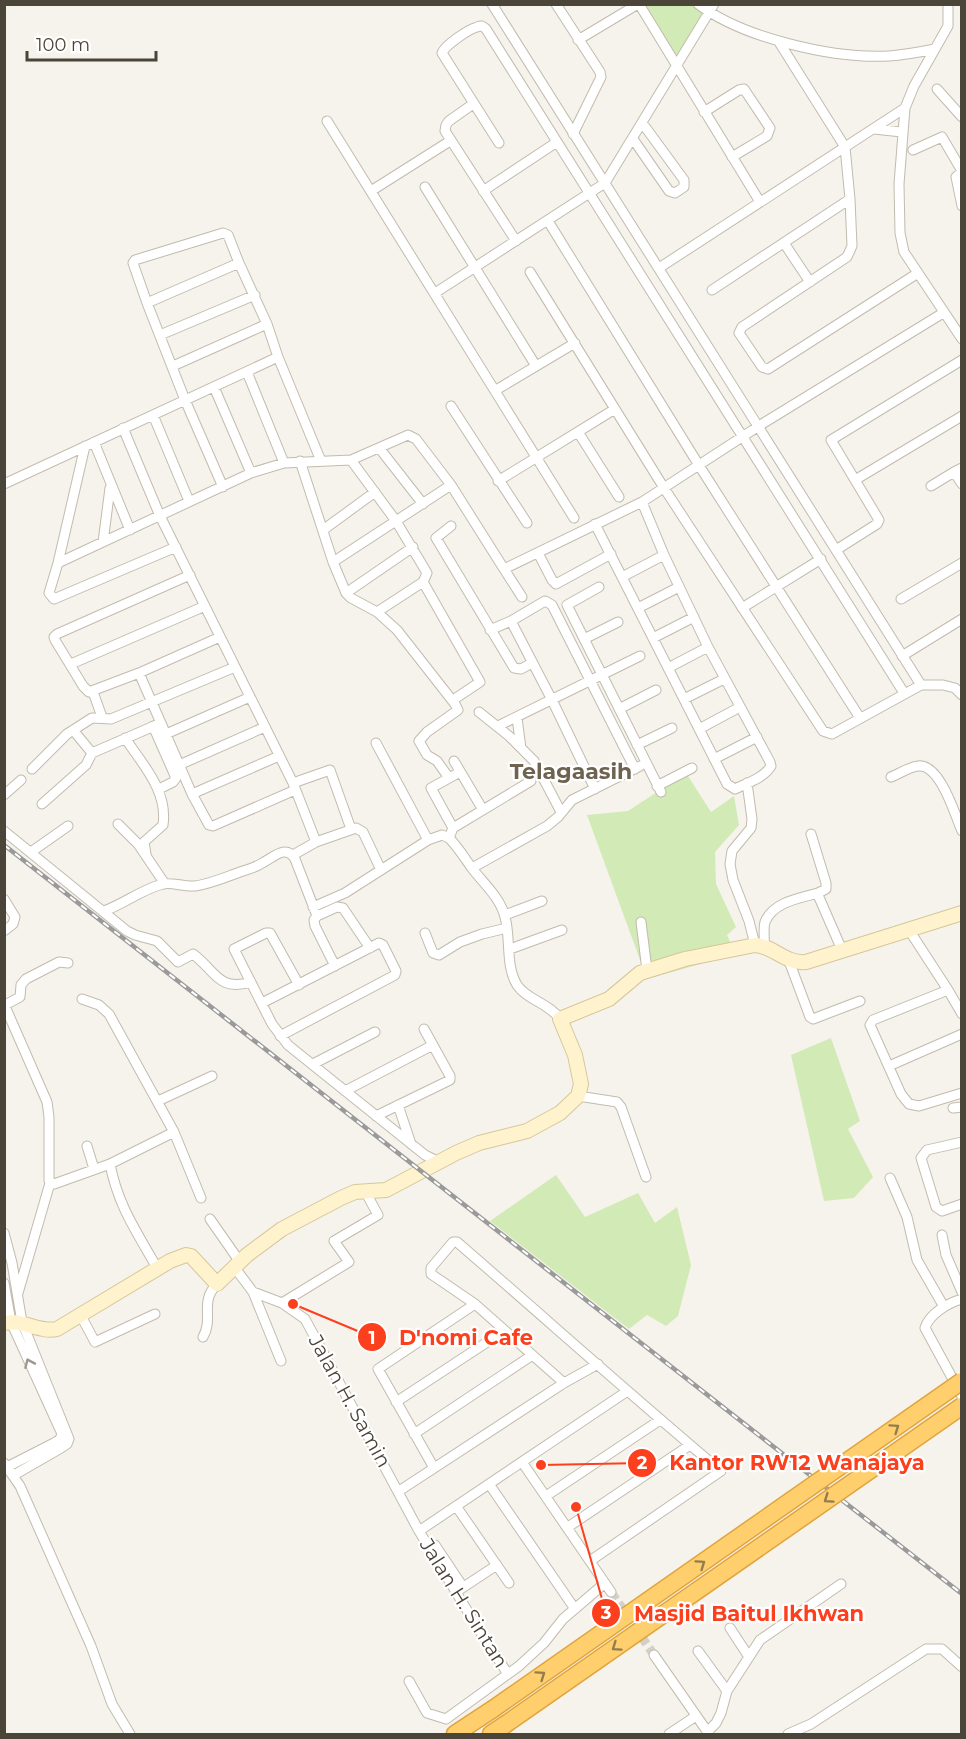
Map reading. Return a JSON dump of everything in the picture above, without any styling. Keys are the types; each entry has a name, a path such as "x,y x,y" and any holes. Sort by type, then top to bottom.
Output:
{"highway":[{"path":"455,1734 962,1382"},
{"path":"491,1734 962,1406"}],"street":[{"path":"492,4 921,685"},
{"path":"556,4 601,77 573,134"},
{"path":"578,40 638,4 760,202"},
{"path":"698,4 779,42 865,55 888,56 935,49"},
{"path":"948,4 948,26 914,86 905,108 899,184 900,233 904,252 962,339"},
{"path":"435,293 605,183 712,9"},
{"path":"499,143 442,52 445,46 476,27 482,26 486,29 904,693"},
{"path":"779,42 845,147 850,199 851,251 847,257 739,330 765,369 918,273"},
{"path":"704,112 744,89 770,128 767,136 732,157"},
{"path":"937,89 962,117"},
{"path":"473,104 446,125 445,131 516,241"},
{"path":"659,268 905,108"},
{"path":"327,121 574,518"},
{"path":"633,140 672,194 684,187 684,180 643,124"},
{"path":"874,129 902,132"},
{"path":"913,150 942,137 962,171 956,177 962,206"},
{"path":"371,191 450,141"},
{"path":"483,191 557,142"},
{"path":"425,187 536,366"},
{"path":"712,291 850,199"},
{"path":"548,221 699,465 860,718"},
{"path":"223,487 185,400 133,263 139,258 225,233 228,235 255,295 321,460"},
{"path":"784,243 810,282"},
{"path":"147,303 239,263"},
{"path":"530,272 664,488 823,731 832,735 921,685 936,684 959,689"},
{"path":"160,335 255,295"},
{"path":"504,569 642,502 757,427 943,312"},
{"path":"173,366 267,324"},
{"path":"496,390 575,343"},
{"path":"4,484 278,357"},
{"path":"836,550 879,521 831,440 962,360"},
{"path":"247,372 284,463"},
{"path":"214,387 251,473"},
{"path":"451,406 527,523"},
{"path":"498,481 615,409"},
{"path":"153,416 189,501"},
{"path":"855,480 962,416"},
{"path":"123,428 160,516 294,786 316,842"},
{"path":"578,432 618,496"},
{"path":"58,563 251,473 284,463 351,460 406,436 413,436 451,485 522,597"},
{"path":"89,444 130,530"},
{"path":"89,444 49,593 53,599 176,547"},
{"path":"380,449 423,504"},
{"path":"351,460 396,521 427,573 423,582 377,612"},
{"path":"300,462 333,562 346,593 377,612 397,630 453,700 458,710 427,732 419,741 427,755 437,761 449,778"},
{"path":"931,486 958,470 962,484"},
{"path":"333,562 451,485"},
{"path":"103,542 111,486"},
{"path":"323,530 375,492"},
{"path":"595,524 727,784 735,789 766,773 771,766 708,647 664,555 642,502"},
{"path":"451,526 436,538 490,630 514,668 521,669 532,663"},
{"path":"346,593 413,547"},
{"path":"538,553 556,584 610,554"},
{"path":"622,577 664,555"},
{"path":"742,608 821,559"},
{"path":"901,599 962,563"},
{"path":"190,575 56,635 55,639 85,690 93,692 220,636"},
{"path":"423,582 480,682 453,700"},
{"path":"599,587 567,605 659,789 692,768"},
{"path":"638,608 679,587"},
{"path":"490,630 546,601 551,603 635,769"},
{"path":"71,664 205,606"},
{"path":"653,638 694,617"},
{"path":"902,656 962,619"},
{"path":"511,621 595,789"},
{"path":"584,639 618,622"},
{"path":"668,668 708,647"},
{"path":"498,726 640,656"},
{"path":"32,769 73,730 92,718 111,719 235,667"},
{"path":"139,673 152,702 157,724 176,778 159,789"},
{"path":"684,699 724,678"},
{"path":"619,709 656,690"},
{"path":"93,692 102,717"},
{"path":"166,734 250,697"},
{"path":"699,729 740,707"},
{"path":"479,712 498,726 534,761 561,812"},
{"path":"517,718 521,748"},
{"path":"157,724 166,734 192,794 207,823 211,826 330,770 351,829"},
{"path":"42,804 86,765 92,753 157,724"},
{"path":"179,765 265,727"},
{"path":"637,745 672,728"},
{"path":"73,730 92,753"},
{"path":"714,759 757,737"},
{"path":"126,738 159,789 163,825 144,842 146,854"},
{"path":"376,743 428,840"},
{"path":"192,794 279,756"},
{"path":"454,760 483,810"},
{"path":"472,868 547,826 572,800 646,763"},
{"path":"891,777 917,766 929,768 945,791 962,831"},
{"path":"453,828 430,788 460,772"},
{"path":"4,795 21,780"},
{"path":"449,838 453,828 531,781"},
{"path":"747,783 751,828 732,851 730,864 733,880 759,945"},
{"path":"118,824 146,854 165,884"},
{"path":"31,852 68,826"},
{"path":"293,855 316,842 356,828 363,832 381,870"},
{"path":"4,831 131,933 157,941 178,962 193,954 223,982 235,986 251,982"},
{"path":"759,945 765,922 772,912 785,903 826,889 811,834"},
{"path":"203,1337 207,1328 209,1294 247,1255 289,1224 349,1194 386,1190 479,1143 527,1131 560,1113 578,1096 581,1084 580,1073 560,1019 554,1010 529,996 518,986 513,976 505,915 499,903 449,838 442,835 428,840 315,911"},
{"path":"104,911 165,884 188,886 204,884 250,869 266,862 277,853 286,852 293,855 315,911 315,926 334,966"},
{"path":"818,892 842,950"},
{"path":"4,899 15,917 14,924 4,931"},
{"path":"505,915 542,901"},
{"path":"315,911 343,908 370,948"},
{"path":"560,1019 609,999 640,973 685,959 759,945 794,963 806,962 962,913"},
{"path":"641,921 647,970"},
{"path":"425,933 433,953 438,955 460,942 507,928"},
{"path":"510,949 562,930"},
{"path":"909,930 962,1014"},
{"path":"298,984 274,938 267,933 234,949 280,1036 411,1144 439,1162"},
{"path":"262,1003 382,944 396,970 395,975 280,1036"},
{"path":"789,961 810,1017 813,1019 860,1002"},
{"path":"12,1322 17,1296 50,1183 49,1117 47,1102 5,1005 20,997 21,985 26,979 59,962 68,963"},
{"path":"948,990 871,1021 870,1025 905,1100 914,1106 962,1093"},
{"path":"82,999 99,1005 109,1014 174,1132 201,1198"},
{"path":"376,1116 450,1080 450,1076 424,1029"},
{"path":"312,1064 375,1032"},
{"path":"889,1066 962,1034"},
{"path":"345,1091 433,1045"},
{"path":"158,1101 212,1076"},
{"path":"578,1096 617,1102 621,1107 646,1177"},
{"path":"398,1105 411,1144"},
{"path":"50,1183 56,1184 110,1164 174,1132"},
{"path":"962,1142 927,1150 921,1158 936,1207 942,1212 962,1204"},
{"path":"87,1146 94,1169"},
{"path":"110,1164 123,1208 157,1268"},
{"path":"890,1178 907,1217 917,1260 944,1307"},
{"path":"282,1304 349,1262 334,1241 378,1215 365,1191"},
{"path":"210,1220 253,1292 280,1361"},
{"path":"4,1233 17,1296"},
{"path":"942,1235 946,1255 962,1292"},
{"path":"564,1383 475,1304 430,1273 431,1268 453,1242 457,1242 598,1364 626,1392 721,1471 590,1561"},
{"path":"12,1322 48,1331 57,1329 157,1268 189,1255 217,1284"},
{"path":"4,1282 12,1322 69,1439 65,1439 14,1475"},
{"name":"Jalan H. Samin","path":"253,1292 282,1304 305,1318 399,1491 460,1590"},
{"path":"962,1299 944,1307 927,1321 925,1328 962,1396"},
{"path":"434,1468 378,1371 379,1368 475,1304"},
{"path":"81,1316 93,1340 97,1342 155,1314"},
{"path":"396,1402 504,1330"},
{"path":"414,1434 531,1356"},
{"path":"399,1491 564,1383 598,1364"},
{"path":"421,1529 626,1392"},
{"path":"546,1496 660,1420"},
{"path":"65,1439 6,1465 14,1475 91,1646 112,1704 130,1734"},
{"path":"568,1527 690,1445"},
{"path":"522,1462 611,1592"},
{"path":"489,1484 575,1609"},
{"path":"456,1506 509,1583"},
{"path":"460,1590 496,1565"},
{"name":"Jalan H. Sintan","path":"408,1681 427,1713 446,1719 508,1674 543,1642 563,1619 605,1583"},
{"path":"654,1655 708,1733 721,1713 727,1690 760,1640 841,1584"},
{"name":"Jalan H. Sintan","path":"460,1590 508,1674"},
{"path":"730,1628 749,1657"},
{"path":"788,1734 811,1724 926,1649 942,1649 962,1666"},
{"path":"698,1651 727,1690"},
{"path":"669,1734 696,1716"}],"green space":[{"path":"649,5 696,5 707,13 678,66 643,8"},
{"path":"686,773 711,812 734,796 739,825 715,852 716,884 736,927 727,935 736,954 647,979 587,815 628,811"},
{"path":"831,1038 860,1121 848,1129 873,1177 854,1198 824,1201 791,1055"},
{"path":"556,1175 585,1217 638,1193 655,1223 677,1207 691,1265 678,1316 666,1326 647,1315 629,1329 490,1221"}],"tunnel":[{"path":"611,1592 654,1655"}],"railway":[{"path":"4,845 962,1594"}],"place":[{"name":"D'nomi Cafe","path":"293,1304"},
{"name":"Kantor RW12 Wanajaya","path":"541,1465"},
{"name":"Masjid Baitul Ikhwan","path":"576,1507"}],"district":[{"name":"Telagaasih","path":"571,771"}]}
